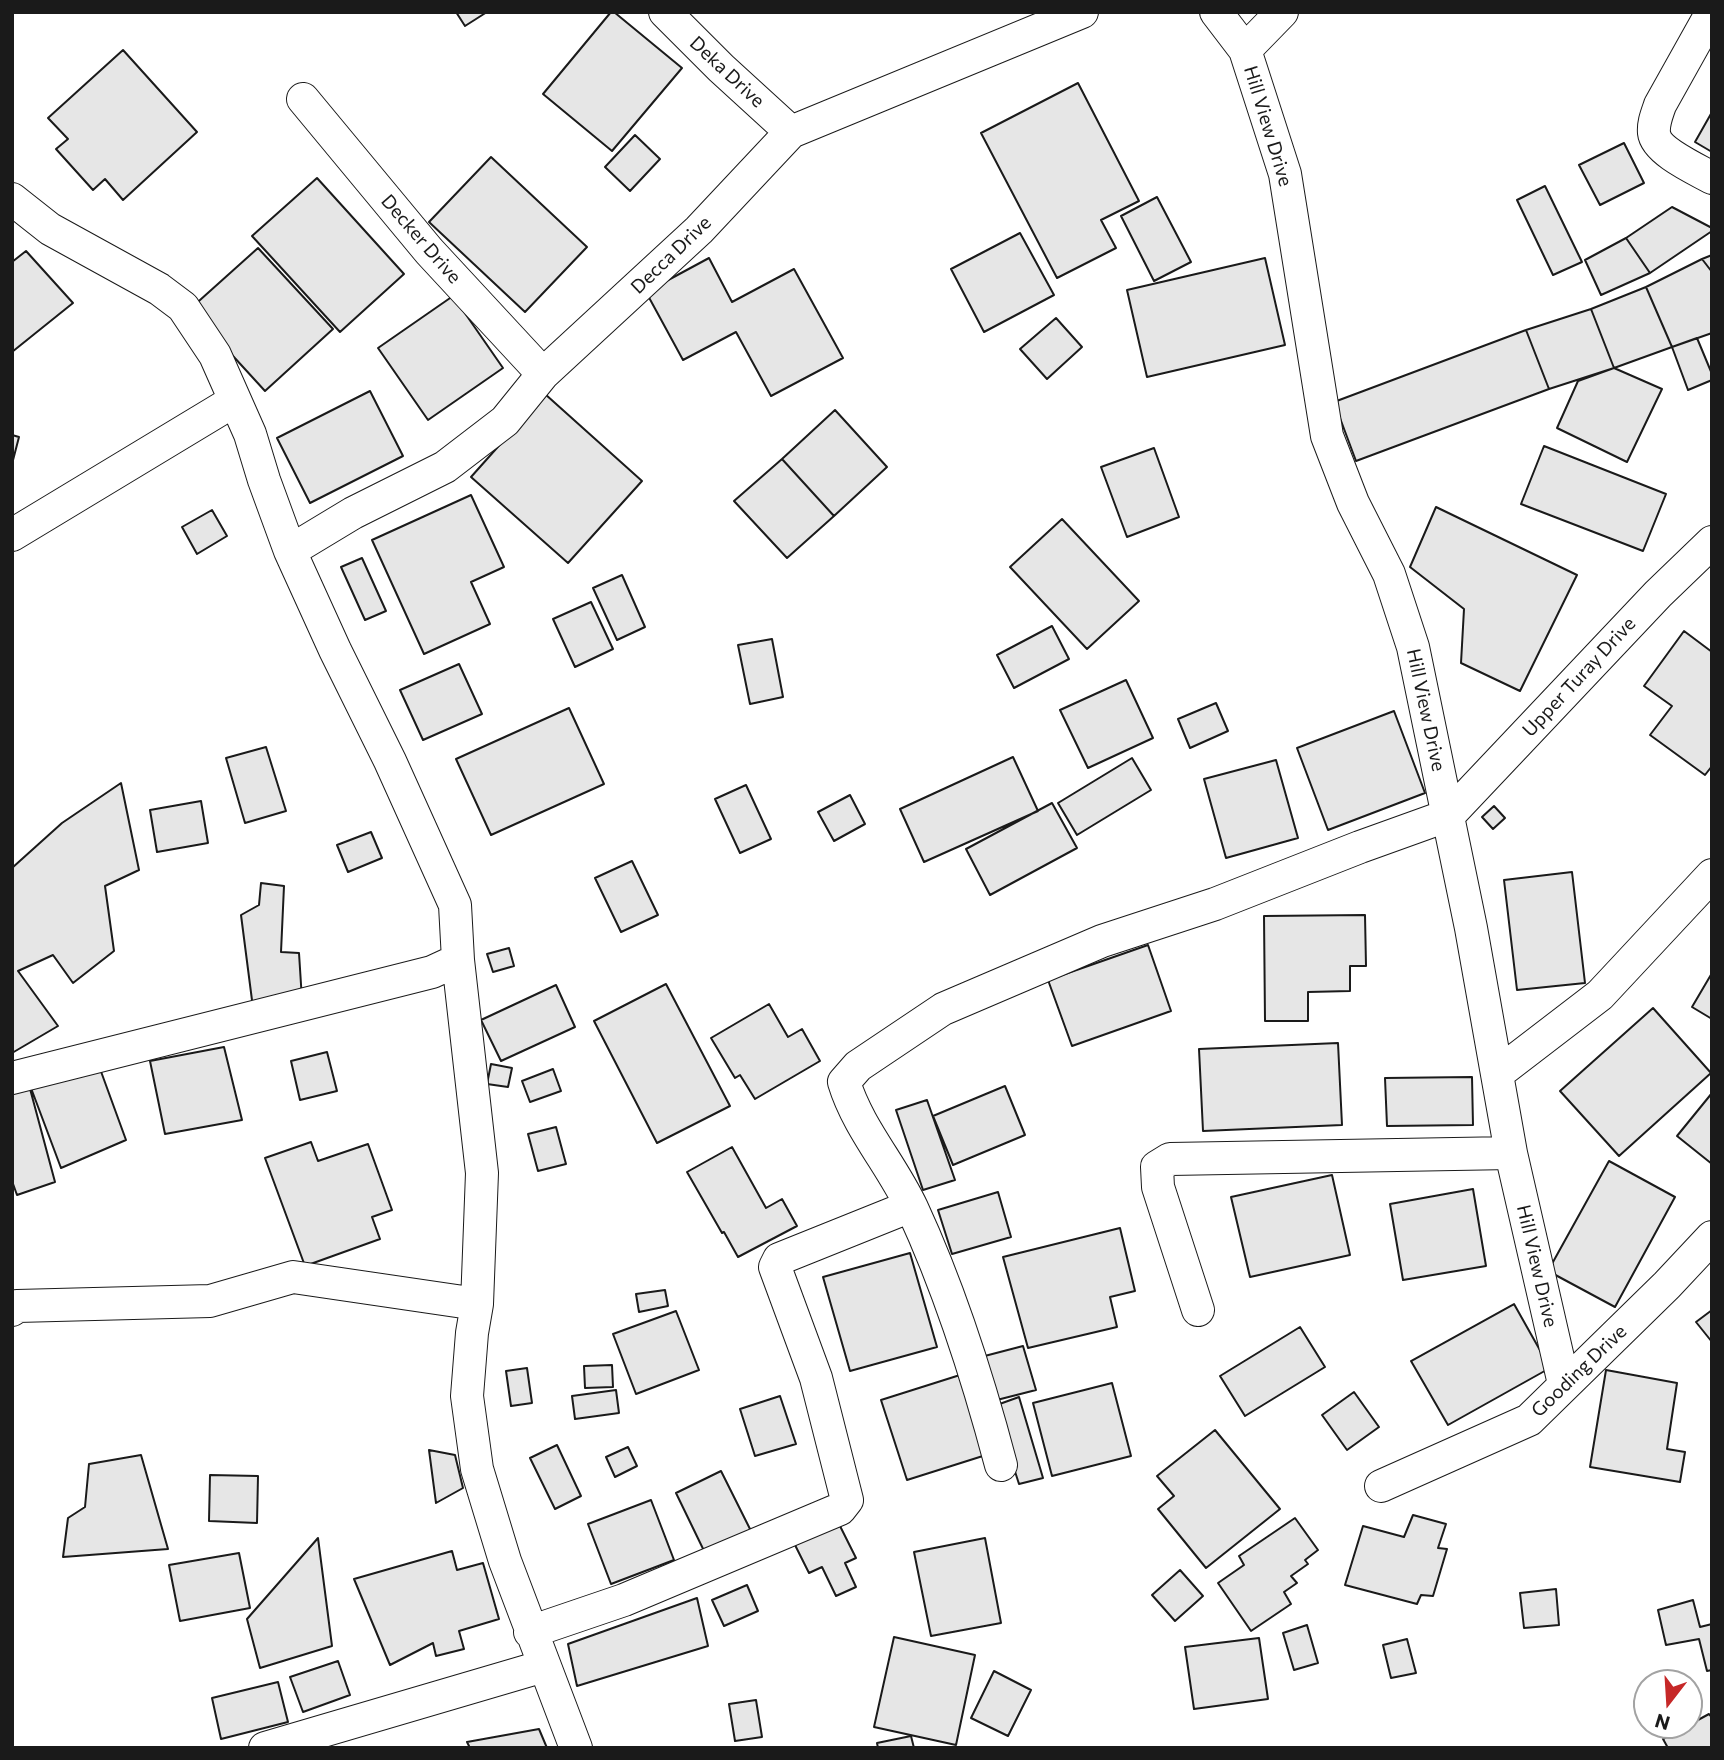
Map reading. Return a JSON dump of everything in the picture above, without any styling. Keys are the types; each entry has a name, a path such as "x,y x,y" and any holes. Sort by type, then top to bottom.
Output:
{"street":[{"name":"Deka Drive","path":"665,12 720,68 791,132"},
{"name":"Decca Drive","path":"290,551 353,513 444,467 505,421 543,374 699,230 791,132 1082,12"},
{"name":"Hill View Drive","path":"1216,12 1245,50 1285,174 1327,436 1353,503 1389,574 1409,635 1449,815 1511,1153 1564,1384"},
{"path":"1245,50 1282,12"},
{"path":"1712,12 1660,105 1654,121 1654,136 1661,147 1712,178"},
{"name":"Decker Drive","path":"303,99 429,251 543,374"},
{"path":"12,199 50,229 159,289 183,307 215,355 250,434 290,551 455,905 458,961 482,1173 477,1304 467,1396 477,1469 530,1632 576,1748"},
{"path":"12,535 234,401"},
{"name":"Upper Turay Drive","path":"1449,815 1648,604 1712,542"},
{"path":"1001,1465 954,1312 911,1206 850,1103 844,1082 858,1066 943,1009 1102,941 1214,904 1449,815"},
{"path":"1497,1074 1600,995 1712,875"},
{"path":"12,1078 432,972 458,961"},
{"path":"1198,1310 1158,1187 1157,1167 1170,1159 1511,1153"},
{"path":"530,1632 624,1600 841,1508 847,1500 816,1378 775,1267 779,1259 911,1206"},
{"name":"Gooding Drive","path":"1381,1486 1530,1420 1712,1237"},
{"path":"12,1310 17,1307 210,1301 293,1277 477,1304"},
{"path":"265,1748 544,1666"}],"building":[{"path":"456,12 487,12 465,26"},
{"path":"611,12 682,68 612,151 543,94"},
{"path":"123,50 197,132 123,200 105,179 93,190 56,149 68,139 48,118"},
{"path":"1078,83 1139,201 1101,220 1116,248 1057,278 981,133"},
{"path":"1712,112 1712,152 1695,142"},
{"path":"635,135 660,159 630,191 605,167"},
{"path":"1624,143 1644,183 1600,205 1579,165"},
{"path":"491,157 587,247 525,312 429,222"},
{"path":"317,178 404,274 340,332 252,236"},
{"path":"1545,186 1582,262 1553,275 1517,200"},
{"path":"1157,197 1191,262 1154,281 1121,216"},
{"path":"1672,207 1712,228 1712,231 1650,273 1626,238"},
{"path":"1020,233 1054,295 984,332 951,269"},
{"path":"1626,238 1650,273 1601,295 1585,260"},
{"path":"258,248 333,329 265,391 190,309"},
{"path":"26,251 73,303 12,352 12,262"},
{"path":"1712,255 1712,272 1702,259"},
{"path":"709,258 732,302 794,269 843,358 771,396 736,332 683,360 646,292"},
{"path":"1265,258 1285,345 1147,377 1127,290"},
{"path":"1702,259 1712,272 1712,333 1672,347 1646,287"},
{"path":"1646,287 1672,347 1614,368 1591,309"},
{"path":"453,296 503,368 428,420 378,348"},
{"path":"1591,309 1614,368 1549,389 1526,330"},
{"path":"1056,318 1082,347 1047,379 1020,349"},
{"path":"1526,330 1549,389 1356,461 1334,402"},
{"path":"1697,338 1712,380 1688,390 1672,347"},
{"path":"1614,368 1662,389 1627,462 1557,428 1578,381"},
{"path":"370,391 403,456 310,503 277,438"},
{"path":"545,394 642,481 568,563 471,477"},
{"path":"835,410 887,467 834,516 782,459"},
{"path":"12,435 19,437 12,464"},
{"path":"1544,446 1666,494 1643,551 1521,504"},
{"path":"1154,448 1179,517 1127,537 1101,467"},
{"path":"782,459 834,516 787,558 734,501"},
{"path":"471,495 504,567 471,582 490,624 424,654 372,540"},
{"path":"1436,507 1577,575 1520,691 1461,663 1464,609 1410,567"},
{"path":"212,510 227,536 197,554 182,527"},
{"path":"1062,519 1139,601 1087,649 1010,567"},
{"path":"362,558 386,611 365,620 341,567"},
{"path":"622,575 645,627 617,640 593,588"},
{"path":"591,602 613,649 575,667 553,619"},
{"path":"1052,626 1069,659 1014,688 997,655"},
{"path":"1684,631 1712,652 1712,766 1705,775 1650,735 1672,706 1644,686"},
{"path":"772,639 783,697 750,704 738,645"},
{"path":"459,664 482,714 423,740 400,690"},
{"path":"1126,680 1153,738 1088,768 1060,710"},
{"path":"1216,703 1228,731 1190,748 1178,719"},
{"path":"569,708 604,784 491,835 456,759"},
{"path":"1394,711 1425,793 1328,830 1297,748"},
{"path":"266,747 286,811 245,823 226,758"},
{"path":"1013,757 1038,811 924,862 900,809"},
{"path":"1132,758 1151,790 1077,835 1058,803"},
{"path":"1276,760 1298,838 1226,858 1204,779"},
{"path":"121,783 139,870 105,886 114,951 73,983 53,955 18,971 58,1026 12,1053 12,868 62,823"},
{"path":"746,785 771,839 740,853 715,799"},
{"path":"850,795 865,824 834,841 818,812"},
{"path":"201,801 208,843 157,852 150,810"},
{"path":"1052,803 1077,848 990,895 966,849"},
{"path":"1494,806 1505,818 1493,829 1482,817"},
{"path":"371,832 382,858 348,872 337,845"},
{"path":"632,861 658,915 621,932 595,878"},
{"path":"1572,872 1585,983 1517,990 1504,880"},
{"path":"261,883 284,886 281,952 299,953 302,1000 253,1008 241,915 259,905"},
{"path":"1365,915 1366,966 1350,966 1350,991 1308,992 1308,1021 1265,1021 1264,916"},
{"path":"1148,945 1171,1011 1072,1046 1048,980"},
{"path":"509,948 514,966 493,972 487,954"},
{"path":"1712,973 1712,1019 1692,1007"},
{"path":"666,984 730,1106 657,1143 594,1021"},
{"path":"556,985 575,1027 501,1061 481,1020"},
{"path":"769,1004 788,1037 802,1029 820,1061 755,1099 740,1075 735,1078 711,1038"},
{"path":"1653,1008 1711,1073 1619,1156 1560,1091"},
{"path":"1338,1043 1342,1125 1203,1131 1199,1049"},
{"path":"224,1047 242,1120 165,1134 150,1061"},
{"path":"327,1052 337,1091 300,1100 291,1061"},
{"path":"491,1064 512,1068 508,1087 487,1084"},
{"path":"99,1066 126,1140 61,1168 31,1088"},
{"path":"553,1069 561,1091 530,1102 522,1081"},
{"path":"1472,1077 1473,1125 1387,1126 1385,1078"},
{"path":"29,1085 55,1182 17,1195 12,1181 12,1090"},
{"path":"1005,1086 1025,1135 953,1165 933,1116"},
{"path":"1712,1093 1712,1164 1677,1136"},
{"path":"927,1100 955,1180 923,1190 896,1110"},
{"path":"556,1127 566,1164 538,1171 528,1134"},
{"path":"311,1142 318,1161 368,1144 392,1210 372,1217 380,1239 305,1266 265,1158"},
{"path":"732,1147 766,1208 782,1199 797,1226 738,1257 687,1172"},
{"path":"1609,1161 1675,1197 1615,1307 1548,1271"},
{"path":"1332,1175 1350,1255 1250,1277 1231,1197"},
{"path":"1473,1189 1486,1266 1403,1280 1390,1204"},
{"path":"998,1192 1011,1237 952,1254 938,1210"},
{"path":"1120,1228 1135,1291 1110,1297 1117,1327 1028,1348 1003,1257"},
{"path":"910,1253 937,1347 850,1371 823,1277"},
{"path":"665,1290 668,1306 639,1312 636,1294"},
{"path":"1514,1304 1550,1368 1448,1425 1411,1361"},
{"path":"1712,1310 1712,1342 1696,1322"},
{"path":"676,1311 699,1370 636,1394 613,1334"},
{"path":"1300,1327 1325,1367 1245,1416 1220,1376"},
{"path":"1023,1346 1036,1390 989,1402 977,1358"},
{"path":"612,1365 613,1387 585,1388 584,1366"},
{"path":"527,1368 532,1403 511,1406 506,1371"},
{"path":"1606,1370 1677,1383 1667,1449 1685,1452 1680,1482 1590,1467"},
{"path":"960,1375 986,1455 907,1480 881,1400"},
{"path":"1112,1383 1131,1456 1052,1476 1033,1403"},
{"path":"616,1390 619,1413 575,1419 572,1396"},
{"path":"1354,1392 1379,1427 1347,1450 1322,1415"},
{"path":"780,1396 796,1444 755,1456 740,1409"},
{"path":"1019,1397 1043,1478 1019,1484 994,1406"},
{"path":"1215,1430 1280,1509 1206,1568 1158,1509 1174,1496 1157,1476"},
{"path":"557,1445 581,1496 555,1509 530,1458"},
{"path":"628,1447 637,1466 615,1477 606,1457"},
{"path":"429,1450 455,1455 463,1488 436,1503"},
{"path":"141,1455 168,1549 63,1557 68,1518 85,1507 89,1464"},
{"path":"721,1471 753,1535 707,1557 676,1493"},
{"path":"210,1475 258,1476 257,1523 209,1521"},
{"path":"651,1500 674,1560 611,1584 588,1524"},
{"path":"1413,1515 1446,1524 1438,1548 1447,1549 1433,1596 1421,1595 1417,1604 1345,1585 1363,1526 1404,1537"},
{"path":"1295,1518 1318,1550 1305,1560 1308,1564 1291,1576 1297,1583 1284,1592 1291,1604 1251,1631 1218,1583 1244,1565 1239,1556"},
{"path":"837,1520 856,1558 845,1563 856,1587 836,1596 822,1567 809,1573 793,1541"},
{"path":"318,1538 332,1646 260,1668 247,1619"},
{"path":"985,1538 1001,1623 931,1636 914,1552"},
{"path":"452,1551 457,1570 483,1563 499,1619 459,1631 464,1649 436,1656 433,1643 390,1665 354,1579"},
{"path":"239,1553 250,1608 180,1621 169,1565"},
{"path":"1180,1570 1203,1596 1175,1621 1152,1595"},
{"path":"747,1585 758,1611 724,1626 712,1600"},
{"path":"1556,1589 1559,1625 1524,1628 1520,1593"},
{"path":"697,1598 708,1646 577,1686 568,1644"},
{"path":"1693,1600 1700,1627 1712,1624 1712,1670 1707,1671 1699,1639 1666,1645 1658,1610"},
{"path":"1307,1625 1318,1663 1294,1670 1283,1633"},
{"path":"894,1637 975,1655 956,1745 874,1727"},
{"path":"1259,1638 1268,1699 1194,1709 1185,1647"},
{"path":"1407,1639 1416,1673 1391,1678 1383,1645"},
{"path":"338,1661 350,1695 303,1712 290,1677"},
{"path":"994,1671 1031,1690 1008,1736 971,1718"},
{"path":"278,1682 288,1722 221,1739 212,1698"},
{"path":"756,1700 762,1737 735,1741 729,1704"},
{"path":"1709,1714 1712,1718 1712,1748 1668,1748 1663,1739 1703,1739 1703,1717"},
{"path":"539,1729 547,1748 470,1748 467,1742"},
{"path":"911,1736 914,1748 878,1748 877,1743"}]}
